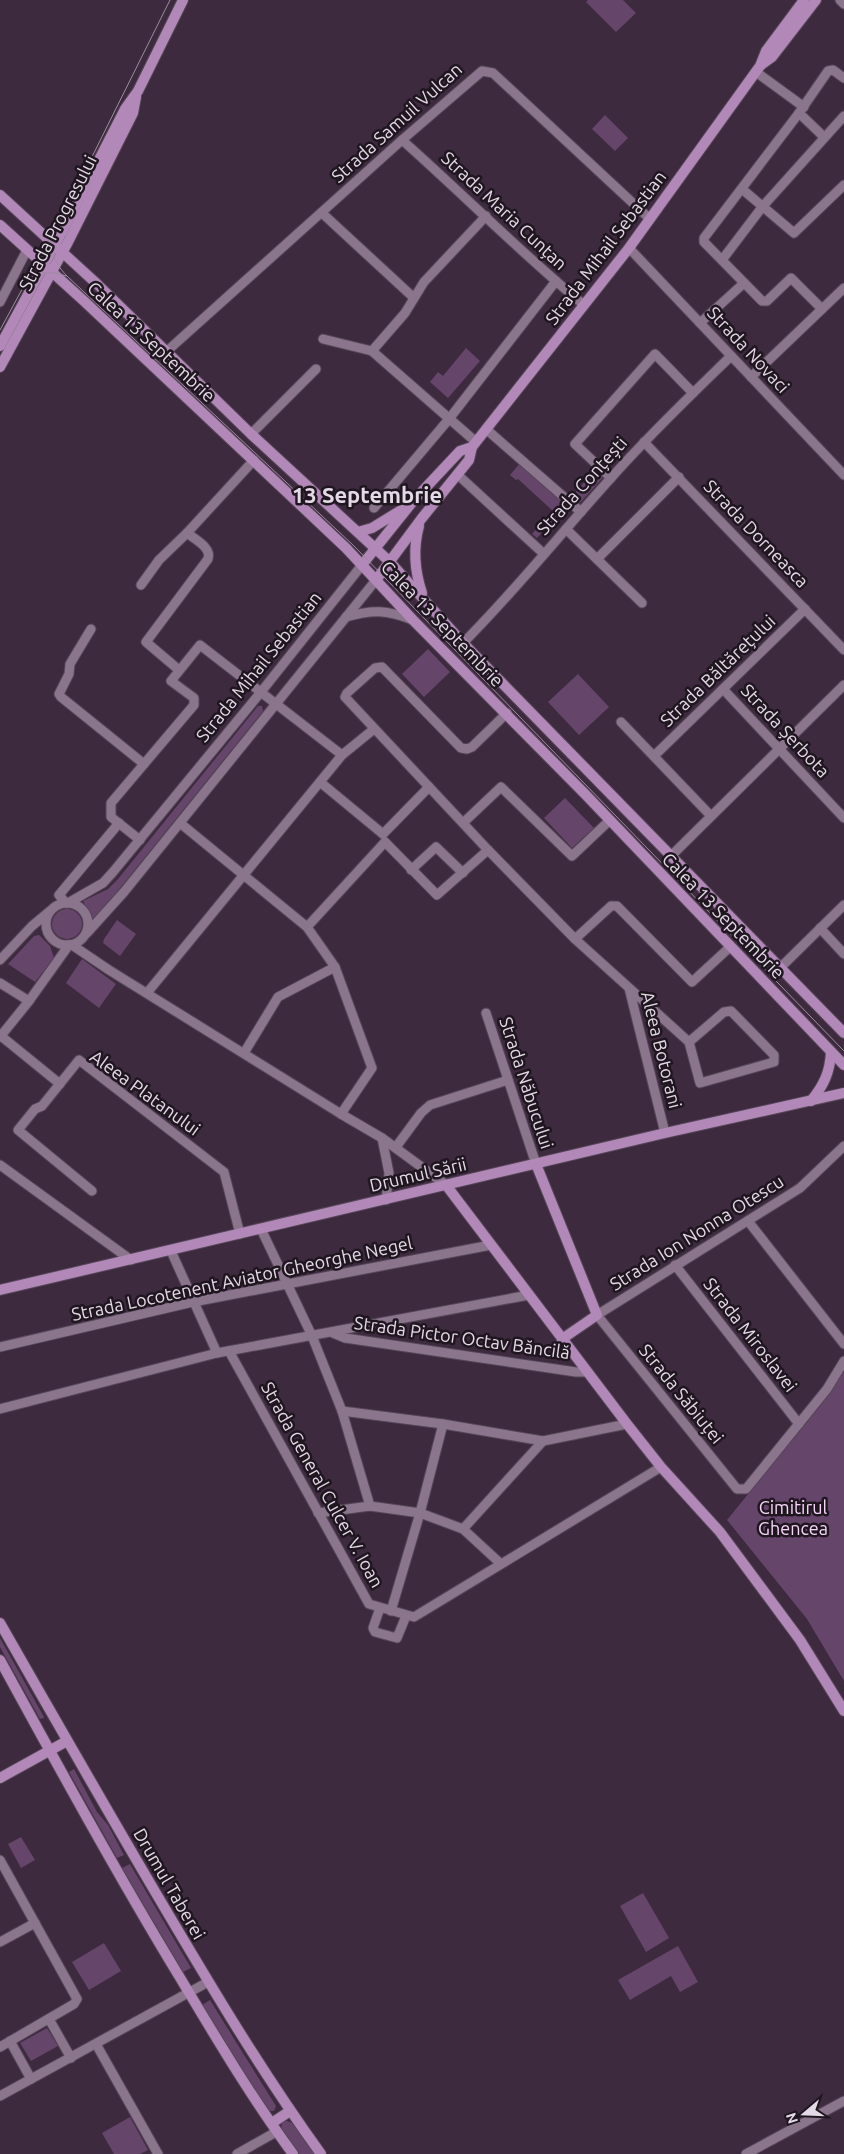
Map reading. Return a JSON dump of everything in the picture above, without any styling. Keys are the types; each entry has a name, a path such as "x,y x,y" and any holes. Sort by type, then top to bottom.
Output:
{"main road":[{"name":"Strada Progresului","path":"0,367 126,109 138,91 183,0"},
{"name":"Strada Mihail Sebastian","path":"376,580 422,518 469,460 474,444 629,248 758,69 766,51 804,0"},
{"name":"Strada Mihail Sebastian","path":"758,69 772,57 816,0"},
{"name":"Calea 13 Septembrie","path":"0,195 390,562 463,642 844,1033"},
{"name":"Calea 13 Septembrie","path":"0,225 254,460 362,565 413,620 610,820 844,1065"},
{"name":"Strada Progresului","path":"0,346 48,269"},
{"name":"Strada Mihail Sebastian","path":"362,565 414,500 460,451 474,444"},
{"path":"358,532 378,526 414,500"},
{"path":"422,518 416,542 416,564 417,579 423,597"},
{"path":"811,1101 824,1085 829,1073 832,1052"},
{"name":"Drumul Sării","path":"0,1290 665,1133 844,1093"},
{"path":"536,1164 597,1315"},
{"path":"446,1186 627,1424 662,1468 720,1532 780,1612 844,1711"},
{"name":"Strada Ion Nonna Otescu","path":"562,1339 597,1315"},
{"name":"Drumul Taberei","path":"0,1623 208,1982 290,2112 321,2154"},
{"path":"0,1660 119,1876 189,1993 274,2128 293,2154"},
{"path":"0,1778 67,1741"},
{"path":"274,2128 290,2112"}],"street":[{"path":"840,0 844,4"},
{"path":"758,69 801,110 824,137"},
{"name":"Strada Samuil Vulcan","path":"166,352 477,73 484,70 490,71 650,219"},
{"path":"822,309 791,278 764,302 705,245 704,238 801,110 828,71 833,70 844,78"},
{"path":"722,260 763,206 844,116"},
{"name":"Strada Maria Cunțan","path":"402,140 584,305"},
{"path":"742,189 794,233 844,185"},
{"path":"322,213 414,298"},
{"path":"372,351 405,313 424,282 486,216"},
{"name":"Strada Novaci","path":"629,248 844,475"},
{"path":"0,302 27,250"},
{"name":"Strada Mihail Sebastian","path":"374,508 449,419 556,281"},
{"path":"700,324 744,283"},
{"path":"751,377 844,288"},
{"path":"323,339 372,351 449,419 474,444"},
{"path":"611,478 575,444 654,354 693,393"},
{"name":"Strada Conțești","path":"463,642 524,579 644,442 731,356"},
{"path":"252,434 316,369"},
{"path":"486,429 581,512"},
{"name":"Strada Dorneasca","path":"644,442 844,650"},
{"path":"141,585 159,560 187,533 254,460"},
{"path":"837,467 844,460"},
{"path":"458,475 544,554"},
{"path":"597,559 678,477"},
{"path":"566,529 642,603"},
{"path":"179,670 146,642 210,555 208,550 187,533"},
{"name":"Strada Mihail Sebastian","path":"67,903 103,883 261,692 362,565"},
{"name":"Strada Mihail Sebastian","path":"85,935 124,892 376,580"},
{"name":"Strada Băltărețului","path":"654,756 805,609"},
{"name":"Strada Mihail Sebastian","path":"346,617 368,611 380,611 390,612 413,620"},
{"path":"91,629 70,664 69,674 59,694 61,698 144,764"},
{"path":"140,840 112,817 111,803 194,705 194,698 171,681 200,645 342,755"},
{"name":"Aleea Botorani","path":"506,713 472,747 466,749 461,748 382,667 378,667 346,693 345,696 488,850 575,939 629,987 665,1133"},
{"path":"671,856 844,685"},
{"name":"Strada Șerbota","path":"722,689 844,818"},
{"path":"621,722 711,816"},
{"path":"147,993 342,755 374,729"},
{"path":"320,782 384,838 411,870 437,895 488,850"},
{"path":"307,927 429,787"},
{"path":"462,823 501,787 572,856 610,820"},
{"path":"67,903 59,895 119,823"},
{"path":"180,823 307,927 333,964 372,1068 340,1114"},
{"path":"411,870 436,847 462,873"},
{"path":"0,960 32,926 53,909 67,903 75,904 85,913 88,926 83,947 86,954"},
{"path":"575,939 613,904 692,982 730,947"},
{"path":"780,968 844,905"},
{"path":"53,909 47,921 49,934 59,943 70,945 86,954 340,1114 382,1138 446,1186"},
{"path":"820,928 844,954"},
{"path":"60,1084 0,1037 70,945 85,935"},
{"path":"244,1054 278,997 333,964"},
{"path":"0,983 29,1001"},
{"path":"629,987 689,1042 700,1083 772,1063 775,1059 774,1055 731,1011 724,1012 689,1042"},
{"name":"Strada Năbucului","path":"486,1013 536,1164"},
{"name":"Aleea Platanului","path":"92,1191 18,1130 35,1110 42,1106 79,1060 224,1172 240,1234"},
{"path":"396,1148 421,1113 430,1105 508,1080"},
{"path":"382,1138 389,1173 386,1200"},
{"name":"Strada Ion Nonna Otescu","path":"597,1315 800,1188 844,1146"},
{"path":"0,1165 131,1260"},
{"path":"748,1221 844,1344"},
{"path":"261,1229 312,1336 342,1411 370,1506"},
{"name":"Strada Locotenent Aviator Gheorghe Negel","path":"0,1348 193,1302 491,1245"},
{"path":"171,1251 217,1353"},
{"name":"Strada Miroslavei","path":"675,1265 799,1424"},
{"path":"0,1409 217,1353 529,1295"},
{"name":"Strada Săbiuței","path":"597,1315 737,1489 746,1489 799,1424"},
{"name":"Strada Pictor Octav Băncilă","path":"333,1332 345,1338 576,1372 588,1372"},
{"name":"Strada General Culcer V. Ioan","path":"228,1351 369,1604 406,1616"},
{"path":"799,1424 828,1389 844,1361"},
{"path":"342,1411 442,1424 543,1441 627,1424"},
{"path":"390,1611 420,1513 442,1424"},
{"path":"463,1529 543,1441"},
{"path":"380,1608 374,1628 375,1632 398,1638 406,1616 414,1617 662,1468"},
{"path":"318,1512 370,1506 420,1513 463,1529 501,1564"},
{"path":"0,1860 77,1998 74,2004 0,2046"},
{"path":"0,1942 35,1923"},
{"path":"0,2096 208,1982"},
{"path":"49,2019 71,2058"},
{"path":"10,2041 31,2079"},
{"path":"96,2044 158,2154"},
{"path":"746,2154 844,2101"},
{"path":"237,2154 274,2128"}],"green space":[{"path":"588,0 623,0 636,13 616,32 586,2"},
{"path":"605,115 628,138 615,151 592,129"},
{"path":"466,348 480,361 448,398 430,382 438,372 443,376"},
{"path":"521,462 569,504 537,538 532,534 553,511 518,479 516,480 510,475"},
{"path":"598,467 606,474 580,503 572,496"},
{"path":"428,649 450,672 424,697 402,674"},
{"path":"578,674 609,707 579,735 548,702"},
{"path":"258,706 262,706 263,711 96,918 92,918 83,901 108,889 118,879"},
{"path":"565,798 594,828 572,848 544,818"},
{"path":"67,909 78,913 82,924 78,935 67,939 56,935 52,924 56,913"},
{"path":"117,920 136,934 120,956 103,943"},
{"path":"39,935 50,946 54,958 35,982 8,964 34,936"},
{"path":"82,959 116,984 99,1008 66,983"},
{"name":"Cimitirul Ghencea","path":"844,1370 844,1681 807,1619 727,1520 828,1396"},
{"path":"0,1638 44,1718 40,1719 0,1647"},
{"path":"74,1769 97,1812 108,1825 124,1855 117,1858 69,1772"},
{"path":"21,1837 35,1860 21,1868 8,1844"},
{"path":"130,1864 191,1968 183,1972 122,1868"},
{"path":"643,1893 669,1938 646,1952 620,1906"},
{"path":"104,1943 121,1971 89,1990 72,1962"},
{"path":"678,1946 698,1982 680,1992 671,1976 630,2000 618,1980"},
{"path":"210,2000 276,2106 274,2111 267,2111 202,2005"},
{"path":"47,2028 58,2046 31,2061 20,2043"},
{"path":"130,2117 148,2150 140,2154 114,2154 102,2133"},
{"path":"285,2120 292,2123 315,2154 299,2154 281,2129 282,2122"}],"tram line":[{"path":"0,330 72,197 170,0"},
{"path":"51,227 51,248 55,260 62,271 354,546 844,1051"},
{"path":"25,279 35,274 45,273 56,273 66,276"}],"district":[{"name":"13 Septembrie","path":"367,495"}]}
